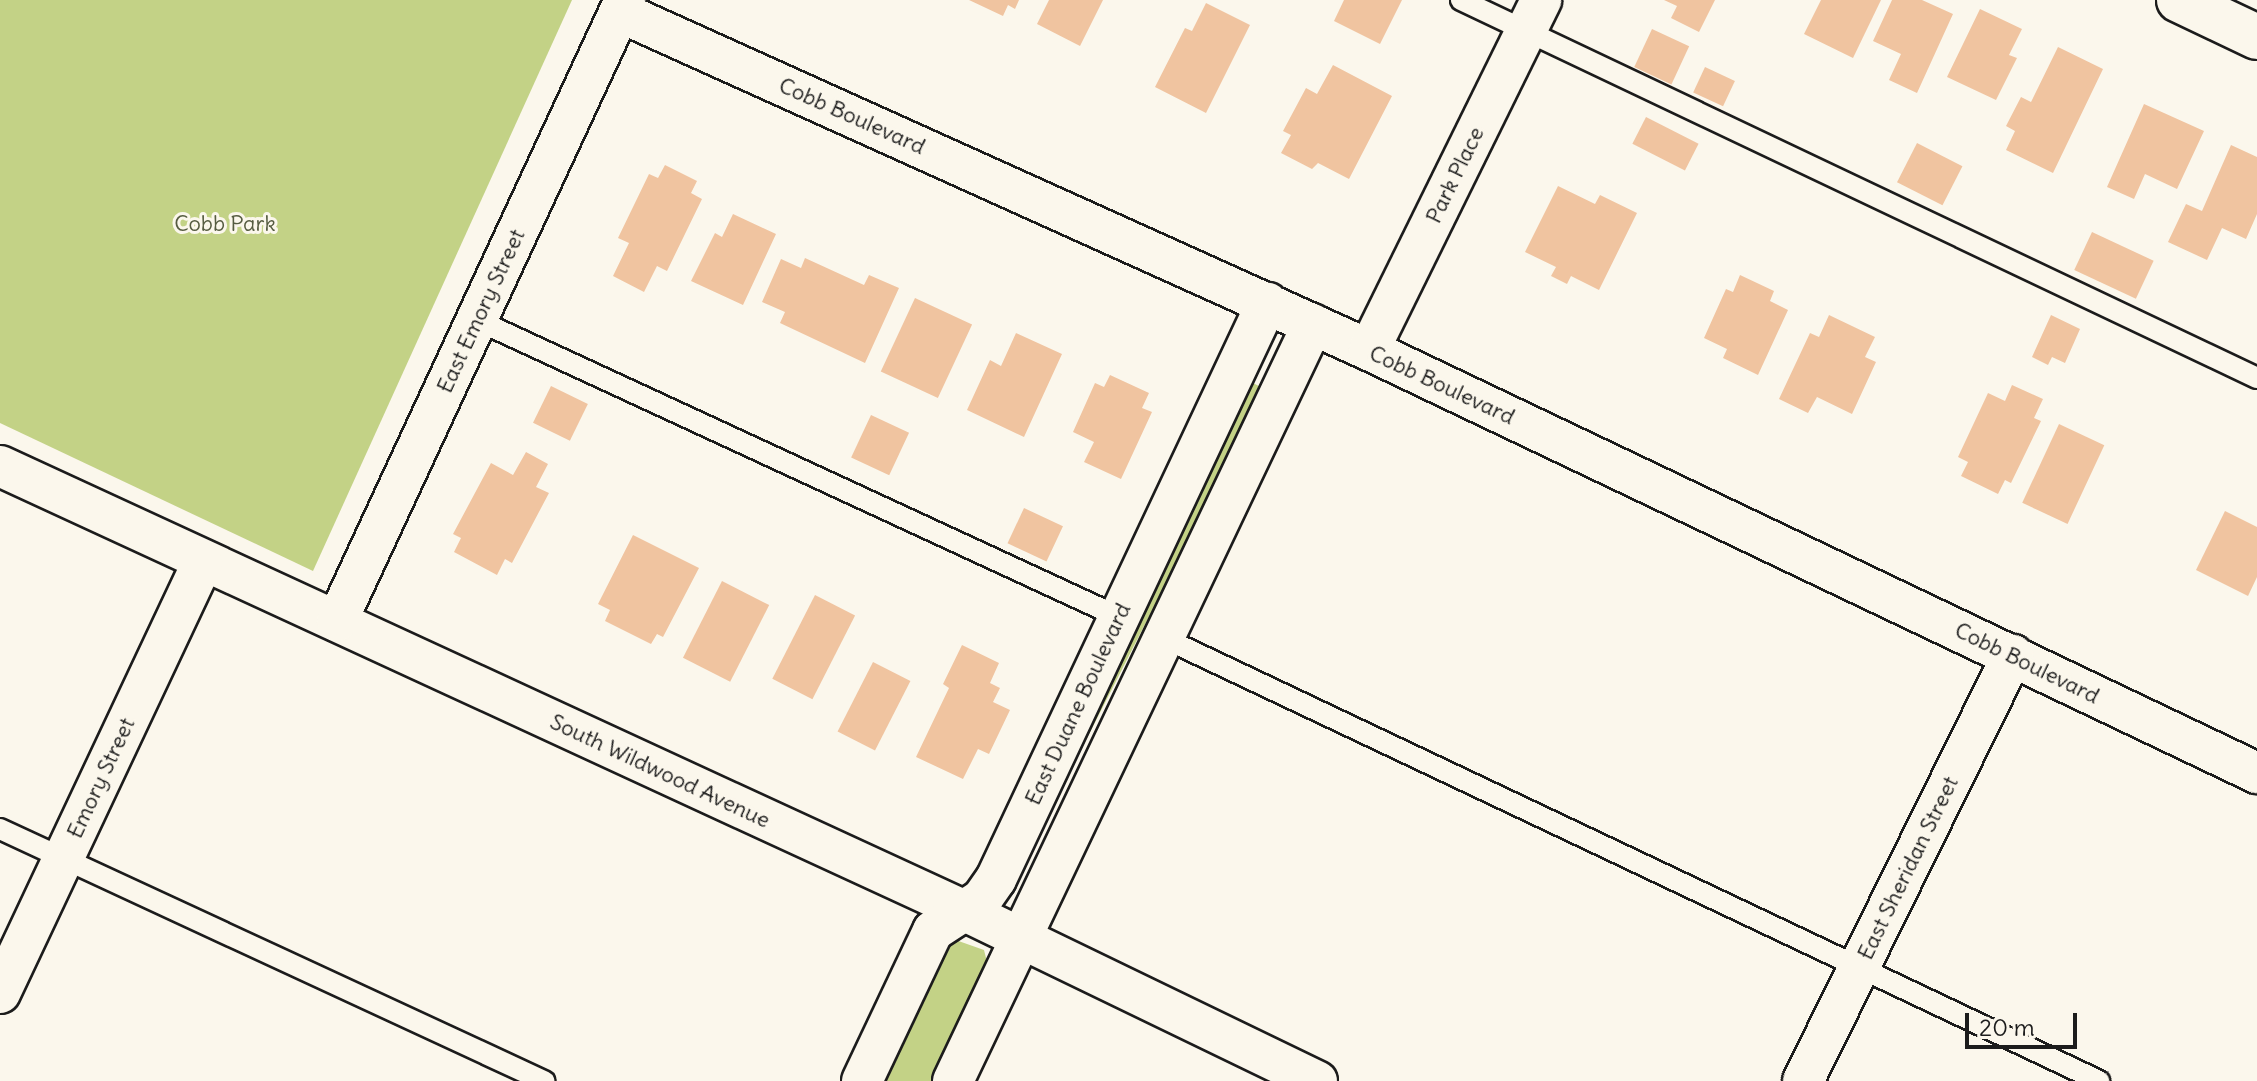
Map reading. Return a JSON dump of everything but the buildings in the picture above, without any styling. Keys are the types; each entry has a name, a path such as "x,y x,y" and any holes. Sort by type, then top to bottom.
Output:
{"street":[{"path":"2179,0 2257,37"},
{"name":"Cobb Boulevard","path":"622,6 1369,350 2257,773"},
{"name":"East Emory Street","path":"337,621 622,6"},
{"name":"Park Place","path":"1369,350 1534,16"},
{"name":"East Duane Boulevard","path":"862,1081 933,931 946,919 982,899 996,879 1267,303"},
{"path":"953,1081 1313,324"},
{"name":"South Wildwood Avenue","path":"0,466 202,563 337,621 965,911 1317,1081"},
{"name":"Emory Street","path":"0,993 202,563"},
{"name":"East Sheridan Street","path":"1803,1081 2013,655"}],"lane":[{"path":"1461,0 1534,16 2257,378"},
{"path":"477,320 1119,617"},
{"path":"1164,638 2099,1081"},
{"path":"0,829 544,1081"}],"green space":[{"name":"Cobb Park","path":"0,0 572,0 313,571 0,423"},
{"path":"1247,380 1265,389 1018,873 1000,864"},
{"path":"950,938 984,950 988,966 933,1081 879,1081"}]}
